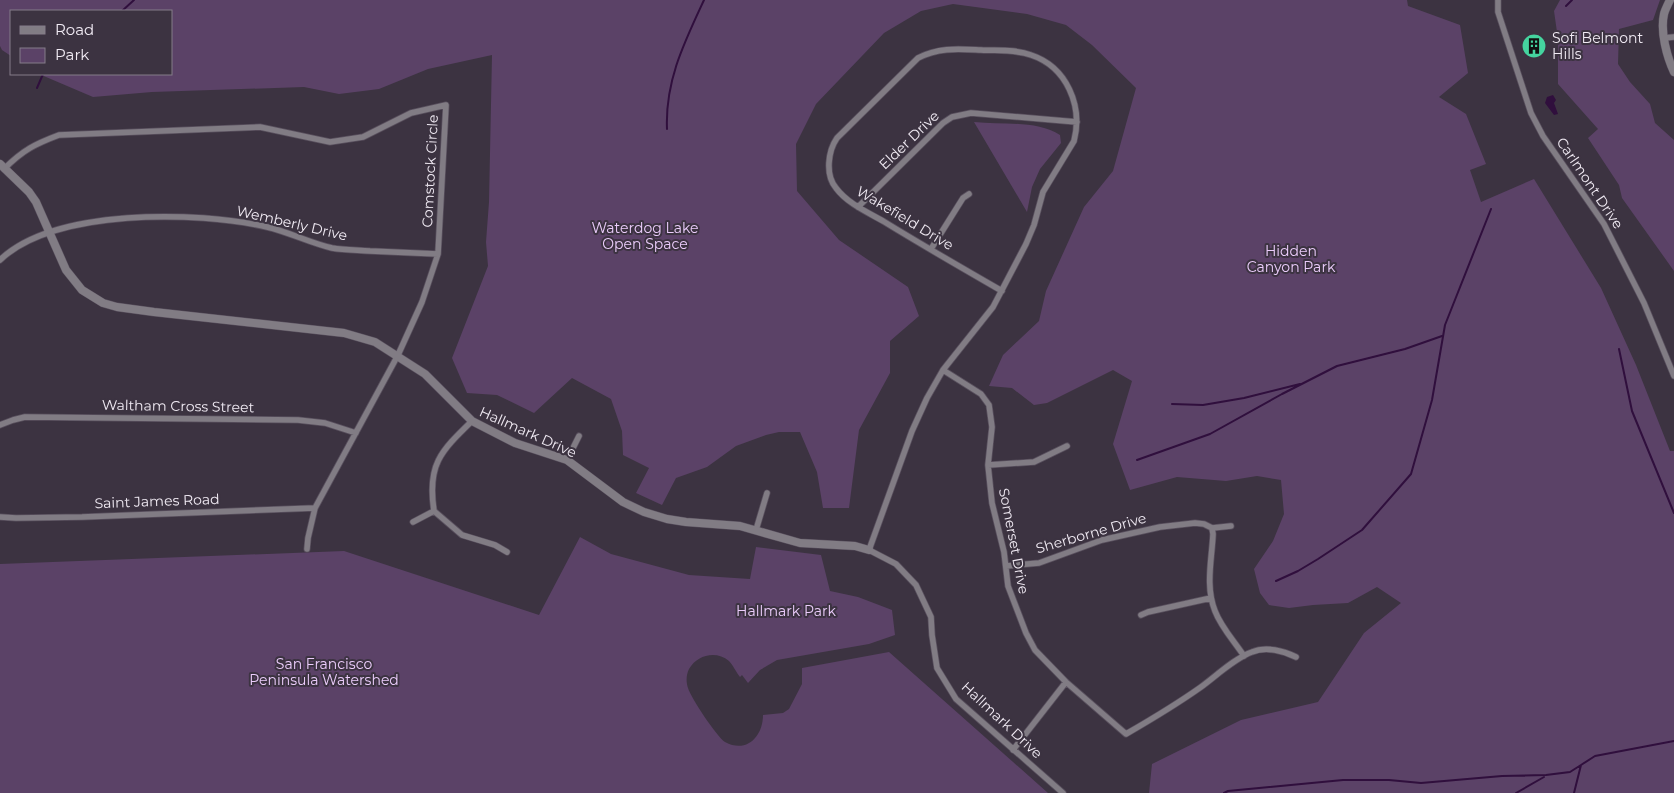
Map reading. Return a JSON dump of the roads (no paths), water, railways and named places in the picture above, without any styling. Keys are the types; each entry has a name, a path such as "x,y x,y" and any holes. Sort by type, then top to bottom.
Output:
{"street":[{"name":"Carlmont Drive","path":"1498,0 1498,12 1531,113 1543,136 1604,224 1644,303 1674,376"},
{"path":"1670,0 1664,15 1664,38 1668,58 1674,72"},
{"path":"1664,38 1674,37"},
{"name":"Wakefield Drive","path":"869,550 912,431 927,398 943,370 993,307 1002,291 1034,225 1043,192 1074,141 1077,122 1075,104 1068,86 1054,68 1030,54 1016,51 949,49 928,53 918,58 841,132 833,143 830,158 831,178 836,188 858,206 1002,291"},
{"name":"Comstock Circle","path":"2,166 35,143 59,135 260,127 330,142 363,137 411,113 446,105 438,254 422,302 398,355 315,508 307,549"},
{"name":"Elder Drive","path":"858,206 943,123 952,117 971,113 1077,122"},
{"name":"Hallmark Drive","path":"2,166 29,192 36,202 66,270 82,290 103,302 117,307 154,312 344,333 375,342 425,374 472,422 515,443 568,460 622,502 644,512 667,519 740,526 800,543 855,546 869,550 896,564 916,584 931,617 937,668 956,699 1063,793"},
{"path":"931,249 963,198 969,194"},
{"name":"Wemberly Drive","path":"0,260 27,241 83,224 134,217 186,216 267,227 340,249 438,254"},
{"name":"Somerset Drive","path":"943,370 981,394 989,405 992,426 988,465 992,502 1006,566 1008,586 1026,633 1035,650 1066,682 1126,734 1195,691 1244,656"},
{"name":"Waltham Cross Street","path":"0,426 25,417 298,420 325,423 356,433"},
{"path":"472,422 447,446 434,470 431,491 434,512 462,535 495,545 507,552"},
{"path":"568,460 578,436"},
{"path":"988,465 1034,462 1066,446"},
{"path":"756,530 767,493"},
{"name":"Saint James Road","path":"0,517 35,518 315,508"},
{"path":"413,522 434,512"},
{"name":"Sherborne Drive","path":"1006,566 1039,563 1102,540 1160,527 1194,523 1204,524 1212,528 1231,526"},
{"path":"1212,528 1214,534 1210,581 1214,609 1222,626 1244,656 1254,651 1266,650 1286,652 1296,657"},
{"path":"1141,615 1212,598"},
{"path":"1013,750 1066,682"}],"waterway":[{"path":"123,10 134,0"},
{"path":"667,129 669,95 677,63 704,0"},
{"path":"1566,6 1572,0"},
{"path":"37,88 43,75"},
{"path":"1276,581 1298,571 1362,530 1411,474 1432,400 1445,325 1491,209"},
{"path":"1137,460 1210,434 1337,366 1405,349 1442,336"},
{"path":"1619,349 1632,411 1674,513"},
{"path":"1172,404 1203,405 1244,398 1300,384"},
{"path":"1574,793 1581,765 1595,756 1674,741"},
{"path":"1224,793 1228,791 1343,780 1389,780 1421,783 1502,776 1546,775 1570,772 1581,765"},
{"path":"1516,793 1544,777"}],"place":[{"name":"Sofi Belmont Hills","path":"1534,46"}],"park label":[{"name":"Waterdog Lake Open Space","path":"645,236"},
{"name":"Hidden Canyon Park","path":"1291,260"},
{"name":"Hallmark Park","path":"786,611"},
{"name":"San Francisco Peninsula Watershed","path":"324,672"}]}
